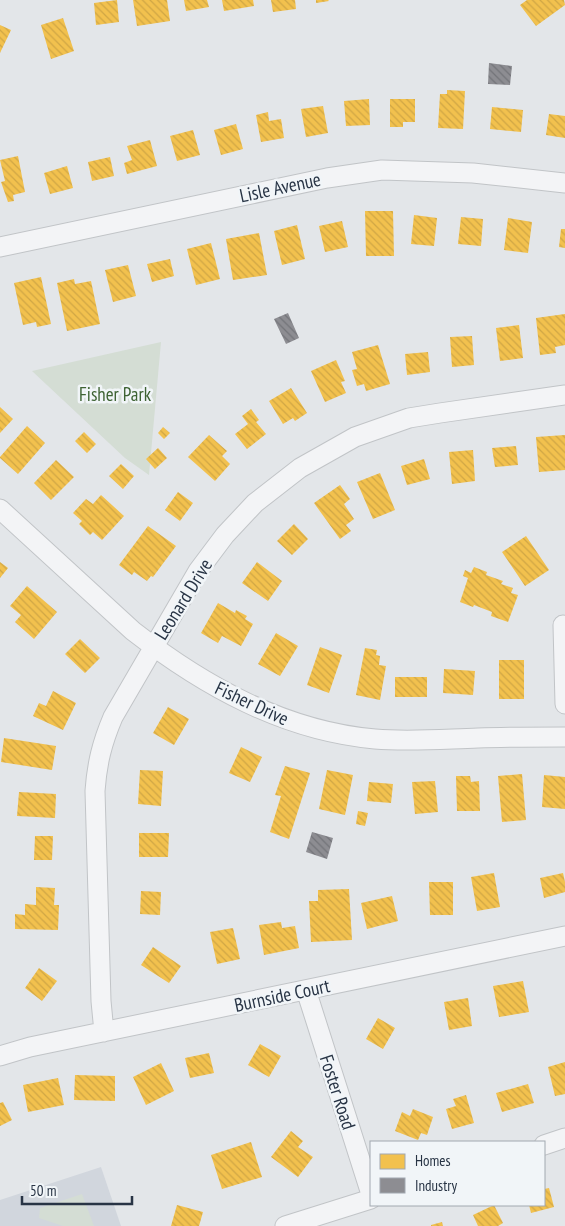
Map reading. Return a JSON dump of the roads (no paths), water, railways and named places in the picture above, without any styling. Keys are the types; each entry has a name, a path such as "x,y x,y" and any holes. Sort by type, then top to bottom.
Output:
{"street":[{"name":"Lisle Avenue","path":"0,247 327,178 382,170 473,173 565,183"},
{"name":"Leonard Drive","path":"104,1032 101,1002 95,791 98,762 103,740 112,717 198,571 225,535 255,503 300,468 355,437 410,418 440,412 565,395"},
{"name":"Fisher Drive","path":"0,509 154,648 236,699 269,714 300,725 338,734 376,739 565,737"},
{"path":"564,625 565,704"},
{"name":"Burnside Court","path":"0,1056 30,1047 565,936"},
{"name":"Foster Road","path":"306,990 370,1191"},
{"path":"545,1145 565,1138"},
{"path":"285,1226 370,1198"}],"park label":[{"name":"Fisher Park","path":"115,394"}]}
